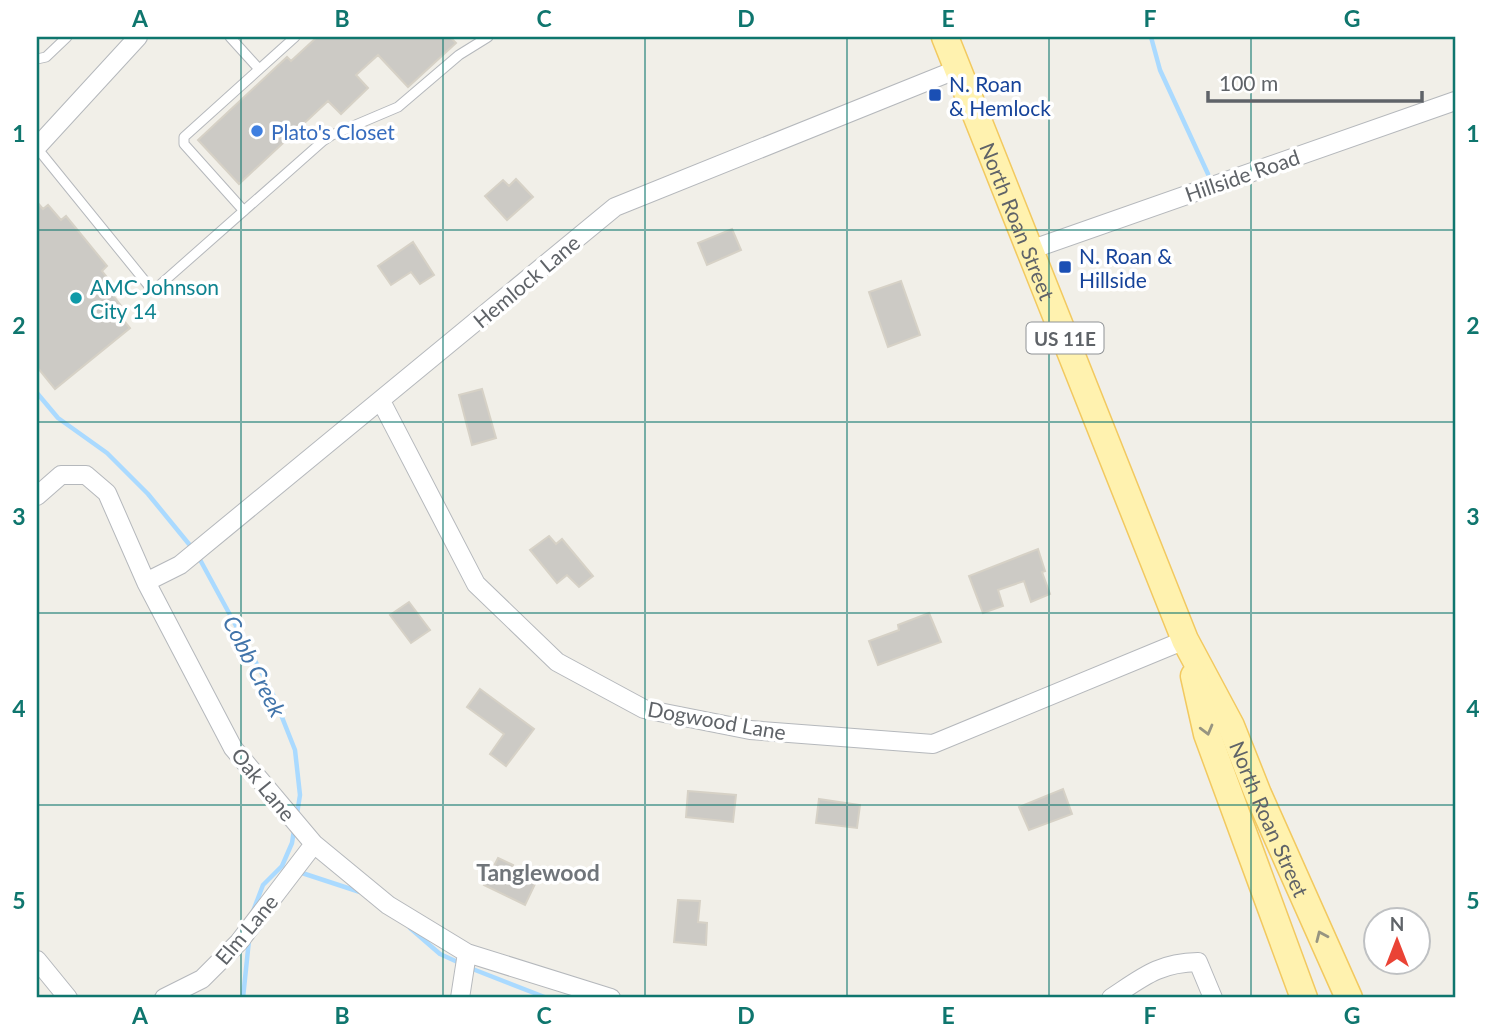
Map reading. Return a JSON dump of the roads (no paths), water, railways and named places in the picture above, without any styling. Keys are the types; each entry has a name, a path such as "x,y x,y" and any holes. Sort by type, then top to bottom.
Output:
{"main road":[{"name":"North Roan Street","path":"945,37 1185,640 1231,726 1258,794 1349,998"},
{"name":"North Roan Street","path":"1185,640 1207,734 1304,998"},
{"path":"1280,933 1308,970 1322,998"}],"street":[{"path":"37,148 138,37"},
{"name":"Hemlock Lane","path":"146,582 180,565 615,207 958,69"},
{"name":"Hillside Road","path":"1030,250 1455,101"},
{"name":"Dogwood Lane","path":"381,401 476,584 557,663 644,709 750,730 933,744 1185,640"},
{"name":"Oak Lane","path":"37,496 61,475 86,475 107,493 146,582 233,748 314,844 388,905 467,953 611,998"},
{"name":"Elm Lane","path":"164,998 202,979 239,942 314,844"},
{"path":"460,998 467,953"},
{"path":"37,960 68,998"},
{"path":"1111,998 1154,970 1175,962 1198,961 1213,998"}],"lane":[{"path":"37,59 46,57 68,37"},
{"path":"229,37 260,69"},
{"path":"244,211 183,140 295,37"},
{"path":"37,148 153,291 332,135 398,107 459,55 488,37"}],"waterway":[{"path":"1151,37 1160,70 1208,174"},
{"name":"Cobb Creek","path":"37,393 58,418 107,453 148,494 193,549"},
{"name":"Cobb Creek","path":"198,556 272,692 295,750 300,795 297,814"},
{"name":"Cobb Creek","path":"252,914 263,885 282,866 292,843 294,830"},
{"path":"299,872 360,892"},
{"path":"410,928 440,954 462,964"},
{"name":"Cobb Creek","path":"243,998 249,940"},
{"path":"470,968 547,998"}],"place":[{"name":"N. Roan & Hemlock","path":"935,95"},
{"name":"Plato's Closet","path":"257,131"},
{"name":"N. Roan & Hillside","path":"1065,267"},
{"name":"AMC Johnson City 14","path":"76,298"}],"district":[{"name":"Tanglewood","path":"538,872"}]}
